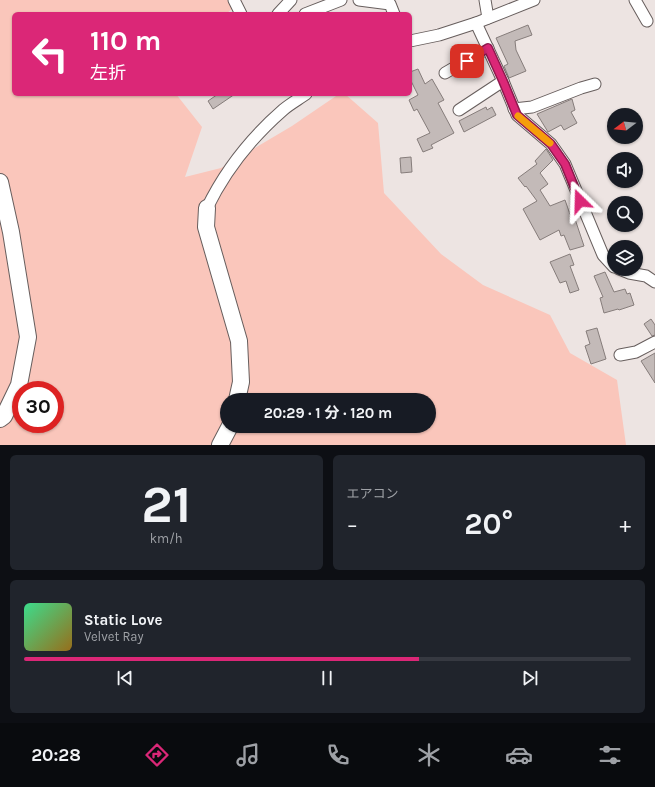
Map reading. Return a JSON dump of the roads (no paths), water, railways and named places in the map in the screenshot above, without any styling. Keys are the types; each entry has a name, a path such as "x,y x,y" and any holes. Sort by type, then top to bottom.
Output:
{"street":[{"path":"234,0 240,12"},
{"path":"280,12 291,0"},
{"path":"310,12 341,0"},
{"path":"359,0 391,6"},
{"path":"485,0 488,18"},
{"path":"412,41 440,35 476,23 534,0"},
{"path":"635,0 647,22"},
{"path":"476,23 517,115 551,144 565,164 603,255 607,259"},
{"path":"445,73 488,48"},
{"path":"459,110 503,81"},
{"path":"514,109 532,107 595,84"},
{"path":"239,393 241,382 239,341 206,227 207,208 223,179 242,153 284,109 303,96"},
{"path":"0,182 11,232 28,337 19,385 4,416 0,420"},
{"path":"643,275 655,282"},
{"path":"620,354 636,352 655,342"},
{"path":"220,445 226,433"}]}
